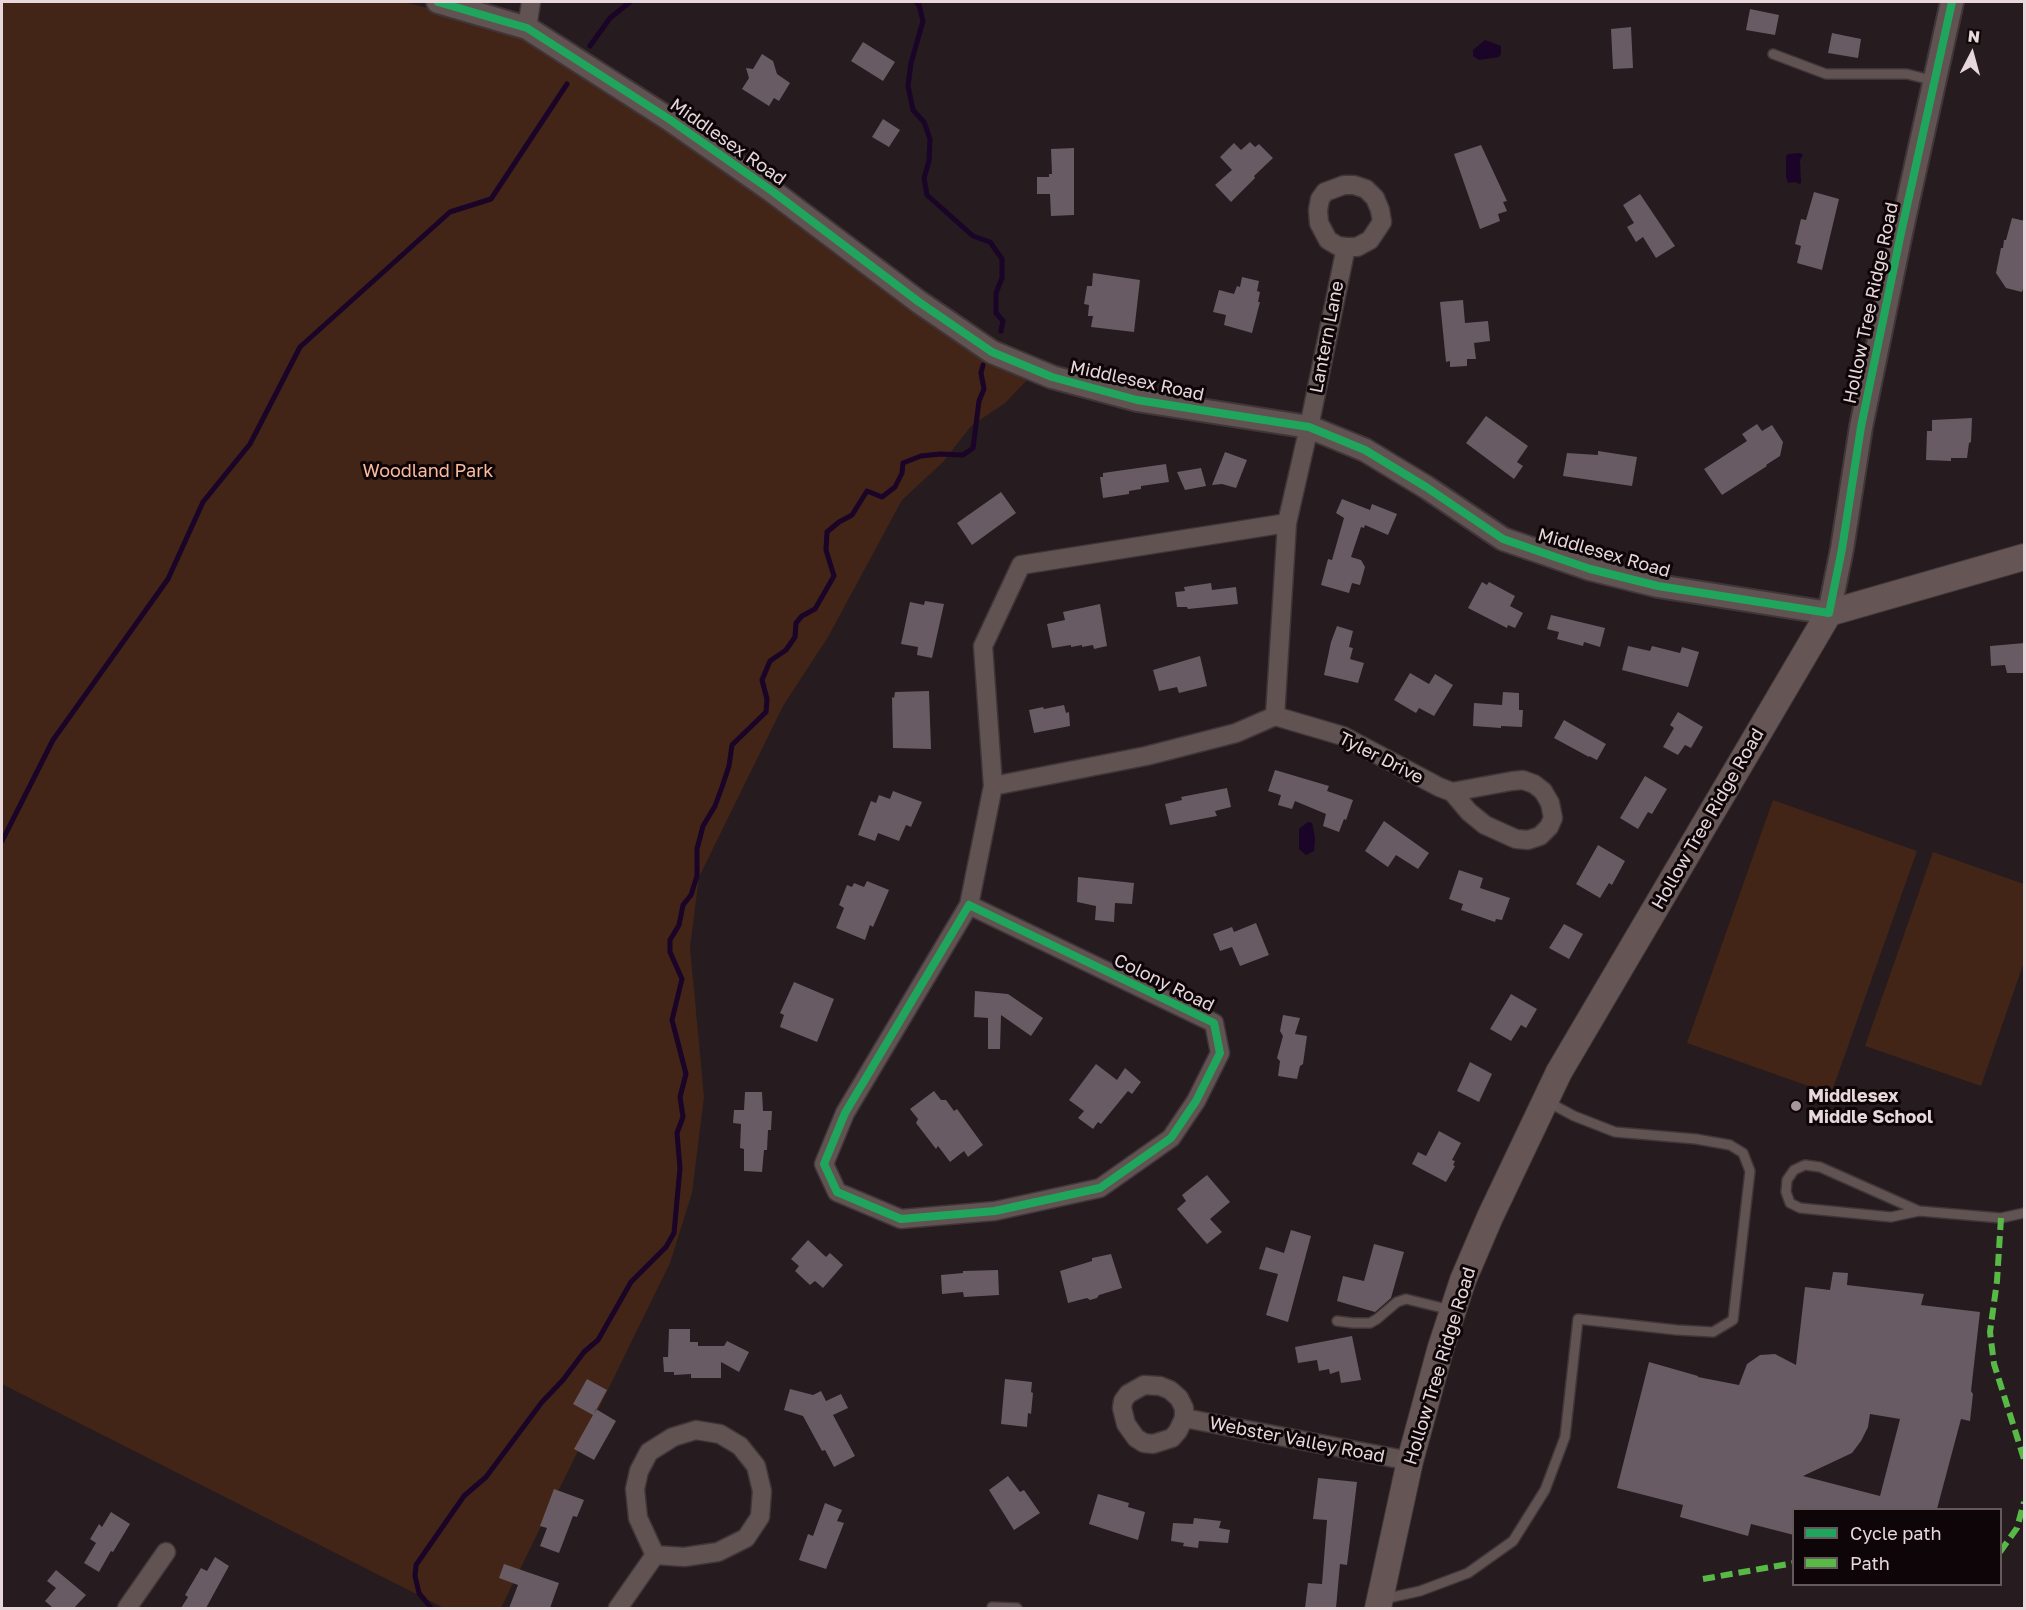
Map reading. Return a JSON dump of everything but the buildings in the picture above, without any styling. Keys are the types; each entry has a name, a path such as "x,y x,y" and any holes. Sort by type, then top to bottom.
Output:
{"main road":[{"name":"Middlesex Road","path":"1829,613 2025,557"},
{"name":"Hollow Tree Ridge Road","path":"1378,1604 1410,1461 1453,1311 1463,1280 1490,1217 1558,1072 1829,613"}],"street":[{"name":"Middlesex Road","path":"438,2 527,28 669,119 772,191 919,302 992,352 1052,377 1137,400 1309,427 1365,450 1426,487 1503,539 1590,569 1658,586 1829,613"},
{"path":"527,28 531,2"},
{"name":"Hollow Tree Ridge Road","path":"1829,613 1842,549 1861,427 1952,2"},
{"name":"Lantern Lane","path":"1309,427 1346,247"},
{"path":"993,786 1146,756 1236,733 1275,716 1287,523 1309,427"},
{"name":"Colony Road","path":"969,905 1214,1023 1220,1053 1196,1101 1171,1138 1100,1188 995,1211 901,1219 837,1192 824,1164 845,1113 969,905 993,786 983,646 1021,565 1287,523"},
{"name":"Tyler Drive","path":"1275,716 1343,736 1452,792 1468,812 1485,825 1516,839 1528,840 1540,836 1549,827 1553,818 1550,803 1543,791 1523,780 1452,792"},
{"name":"Webster Valley Road","path":"1184,1418 1410,1461"},
{"path":"696,1430 720,1434 740,1446 756,1466 762,1491 760,1517 746,1538 718,1552 684,1557 655,1555 638,1518 635,1489 639,1471 649,1452 673,1437 696,1430"},
{"path":"127,1608 166,1552"},
{"path":"618,1608 655,1555"}],"lane":[{"path":"1773,54 1826,74 1907,74 1935,81"},
{"path":"1378,1604 1420,1591 1468,1572 1513,1541 1545,1490 1565,1437 1578,1319 1713,1332 1732,1320 1750,1171 1743,1153 1730,1145 1696,1139 1615,1132 1574,1116 1545,1101"},
{"path":"1919,1211 1820,1167 1805,1165 1794,1170 1787,1180 1786,1192 1791,1203 1800,1208 1891,1217 1919,1211 2001,1218 2025,1213"},
{"path":"1337,1321 1370,1323 1397,1302 1406,1299 1453,1311"},
{"path":"992,1607 1017,1608"}],"green space":[{"name":"Woodland Park","path":"2,2 404,2 523,35 1027,366 1026,381 1005,403 971,426 943,462 902,500 828,637 783,706 699,877 690,947 704,1097 692,1193 670,1263 501,1608 444,1608 2,1384"},
{"path":"1773,800 1917,851 1831,1094 1687,1043"},
{"path":"1933,852 2024,884 2024,962 1981,1086 1865,1046"}],"shaded area":[{"path":"1485,40 1501,46 1499,57 1479,60 1473,56 1473,50"},
{"path":"1800,153 1803,155 1800,160 1801,182 1800,184 1788,183 1786,156"},
{"path":"1308,822 1312,823 1315,838 1314,851 1306,855 1299,849 1299,829"}],"waterway":[{"path":"590,46 610,18 630,2"},
{"path":"916,2 923,21 911,63 908,86 913,110 924,122 930,139 929,161 924,178 927,195 973,236 990,242 1002,259 1002,278 996,293 996,313 1003,321 1001,331"},
{"path":"2,841 53,740 168,579 203,502 250,444 300,347 450,212 491,199 567,84"},
{"path":"431,1608 419,1593 415,1576 416,1565 464,1496 486,1477 542,1402 563,1380 584,1352 598,1340 631,1282 666,1247 674,1233 680,1168 677,1133 683,1117 680,1097 686,1074 672,1020 682,979 670,952 670,940 679,925 683,905 691,895 697,876 697,849 703,826 715,806 722,787 729,766 732,745 766,712 767,699 762,680 770,661 786,650 795,637 796,623 802,616 815,609 834,576 826,550 827,532 852,515 867,491 882,497 895,487 902,473 903,463 921,456 963,455 973,448 979,401 984,389 981,373 983,365"}],"marked path":[{"path":"2001,1218 1997,1281 1990,1332 1994,1364 2024,1459"},
{"path":"2002,1549 2017,1528 2024,1502"},
{"path":"1703,1579 1792,1563"}],"cycle path":[{"path":"438,2 527,28 669,119 772,191 919,302 992,352 1052,377 1137,400 1309,427 1365,450 1426,487 1503,539 1590,569 1658,586 1829,613 1842,549 1861,427 1952,2"},
{"path":"969,905 1214,1023 1220,1053 1196,1101 1171,1138 1100,1188 995,1211 901,1219 837,1192 824,1164 845,1113 969,905"}],"place":[{"name":"Middlesex Middle School","path":"1796,1106"}]}
